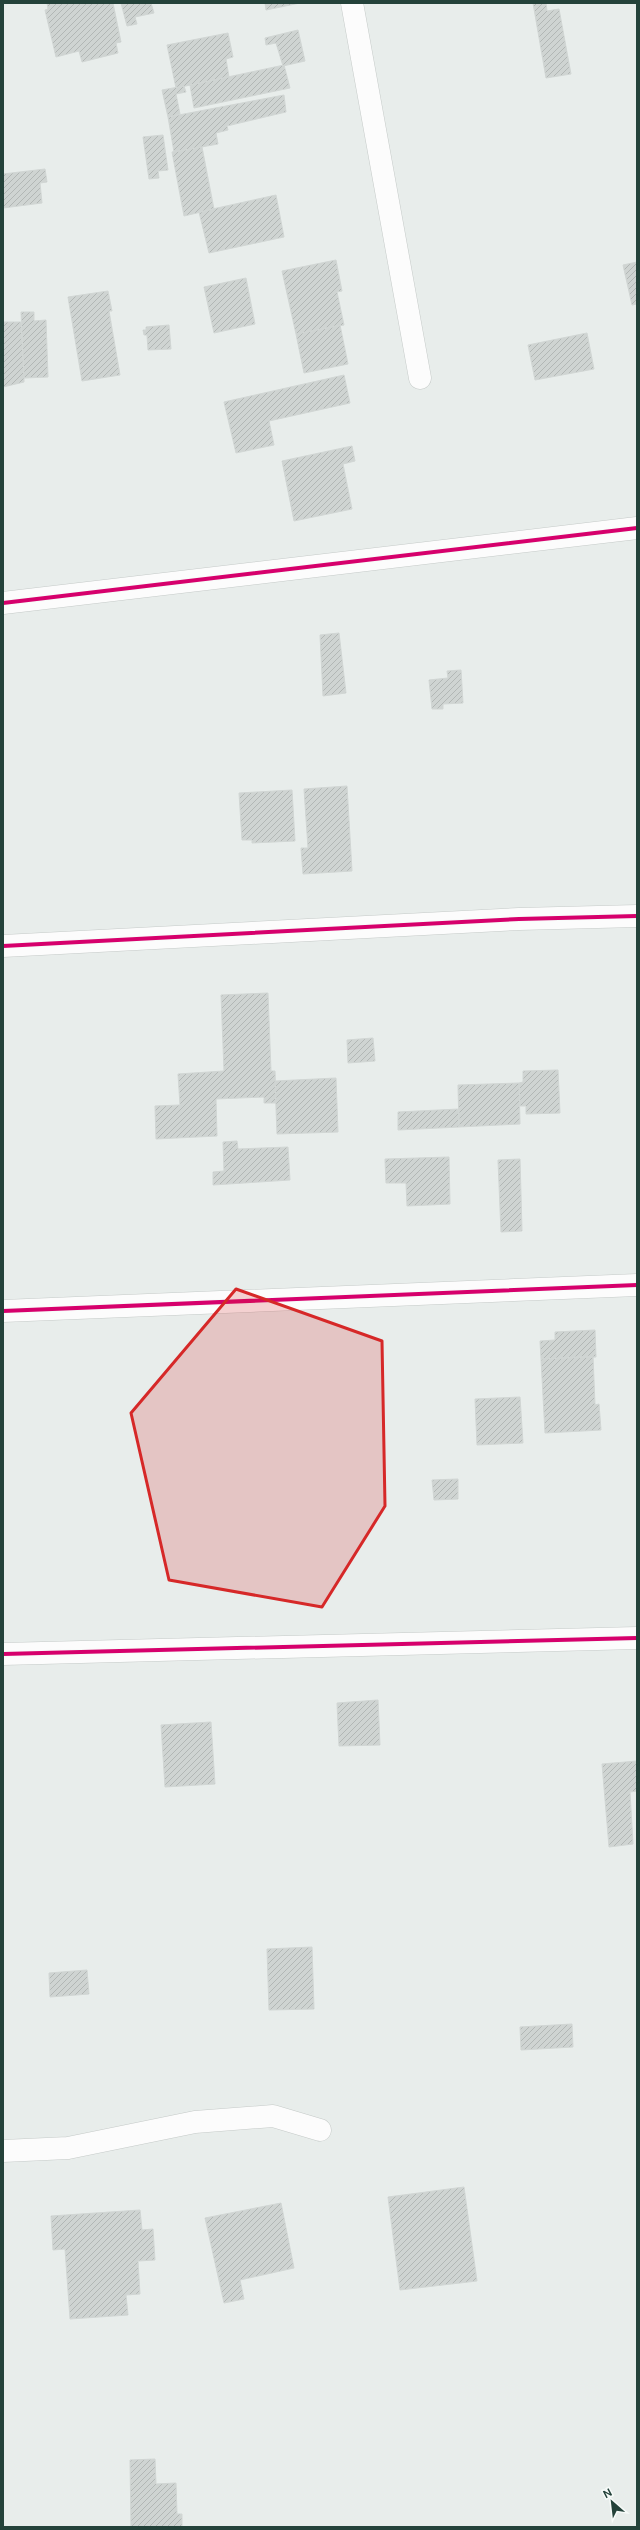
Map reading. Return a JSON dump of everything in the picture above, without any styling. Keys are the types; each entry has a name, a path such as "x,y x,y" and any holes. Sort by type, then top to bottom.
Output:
{"street":[{"path":"352,3 420,378"},
{"path":"3,603 637,528"},
{"path":"3,946 519,919 637,916"},
{"path":"3,1311 637,1285"},
{"path":"3,1654 637,1638"},
{"path":"3,2151 68,2148 195,2122 273,2116 320,2130"}],"highlighted area":[{"path":"236,1289 382,1341 385,1506 322,1607 169,1580 131,1413"}],"building":[{"path":"47,3 113,3 121,42 116,43 118,53 82,62 79,51 56,57 45,10 48,9"},
{"path":"121,3 151,3 154,13 135,17 137,24 127,26"},
{"path":"265,3 300,3 266,10"},
{"path":"533,3 546,3 547,11 559,9 571,74 546,78"},
{"path":"298,30 305,61 283,66 276,43 266,45 265,38"},
{"path":"228,33 233,57 226,59 229,77 176,88 167,45"},
{"path":"284,65 290,88 194,108 190,85"},
{"path":"184,86 186,92 176,94 180,114 168,117 162,90"},
{"path":"284,95 286,112 227,126 228,130 216,133 218,144 174,152 168,117"},
{"path":"163,135 168,170 158,171 159,178 149,179 143,137"},
{"path":"202,147 214,209 184,216 172,152"},
{"path":"45,169 47,182 40,183 42,203 3,208 3,174"},
{"path":"276,195 284,237 209,253 199,212"},
{"path":"336,260 342,291 337,292 344,325 296,334 282,271"},
{"path":"637,262 637,304 632,305 623,265"},
{"path":"246,278 255,324 214,333 204,287"},
{"path":"108,291 112,311 109,311 120,375 82,381 68,297"},
{"path":"21,312 34,312 34,321 46,320 48,377 24,378"},
{"path":"3,322 21,322 24,382 3,387"},
{"path":"169,325 171,349 148,350 147,335 144,335 143,330 146,330 146,327"},
{"path":"340,325 348,364 304,373 296,334"},
{"path":"587,333 594,369 535,380 528,345"},
{"path":"344,375 350,403 269,421 274,445 236,453 224,402"},
{"path":"352,446 355,461 343,464 352,509 294,521 282,461"},
{"path":"339,633 346,693 323,696 320,635"},
{"path":"461,670 463,703 443,704 443,709 432,709 429,680 448,678 447,671"},
{"path":"347,786 352,871 303,874 301,848 308,848 304,789"},
{"path":"292,790 295,841 252,843 252,840 242,840 239,793"},
{"path":"268,993 271,1071 275,1071 276,1103 264,1103 264,1097 216,1099 217,1136 156,1139 155,1106 180,1105 178,1074 224,1071 221,995"},
{"path":"373,1038 375,1061 348,1063 347,1040"},
{"path":"558,1070 560,1113 526,1114 526,1106 520,1106 519,1083 523,1082 523,1071"},
{"path":"336,1078 338,1132 277,1134 275,1081"},
{"path":"519,1083 520,1124 459,1127 458,1085"},
{"path":"459,1109 459,1127 398,1130 398,1112"},
{"path":"237,1141 238,1149 288,1147 290,1180 213,1185 213,1172 224,1171 223,1142"},
{"path":"449,1157 450,1204 407,1206 406,1183 386,1183 385,1159"},
{"path":"520,1159 522,1231 501,1232 498,1160"},
{"path":"595,1330 596,1357 541,1359 540,1341 555,1340 555,1332"},
{"path":"593,1356 595,1405 599,1404 601,1430 545,1433 541,1359"},
{"path":"520,1397 523,1443 477,1445 475,1399"},
{"path":"458,1479 458,1499 434,1500 432,1480"},
{"path":"378,1700 380,1745 339,1746 337,1703"},
{"path":"211,1722 215,1784 165,1787 161,1725"},
{"path":"637,1761 637,1791 630,1792 633,1844 609,1847 602,1764"},
{"path":"312,1947 314,2009 269,2010 267,1949"},
{"path":"87,1970 89,1994 50,1997 49,1973"},
{"path":"572,2024 573,2047 521,2050 520,2027"},
{"path":"464,2187 477,2281 400,2290 388,2197"},
{"path":"281,2203 294,2268 240,2280 244,2299 224,2303 205,2218"},
{"path":"140,2210 142,2230 153,2229 155,2260 138,2261 140,2294 126,2295 128,2315 70,2319 65,2249 53,2250 51,2216"},
{"path":"155,2459 156,2484 176,2483 177,2514 182,2514 182,2527 131,2527 130,2460"}],"cycle path":[{"path":"3,603 637,528"},
{"path":"3,946 519,919 637,916"},
{"path":"3,1311 637,1285"},
{"path":"3,1654 637,1638"}]}
